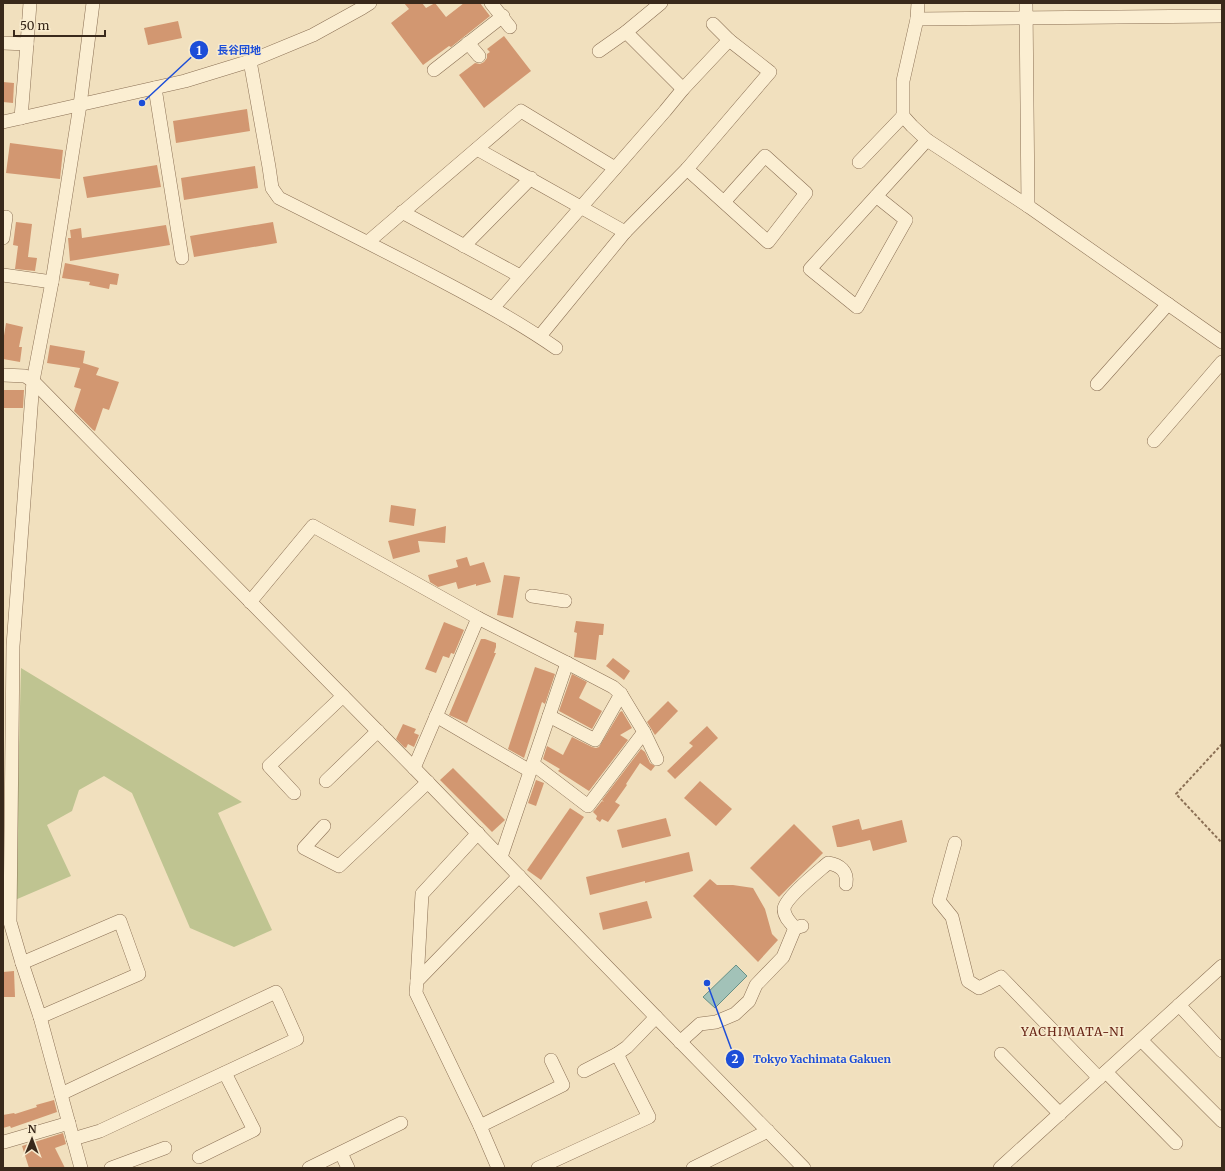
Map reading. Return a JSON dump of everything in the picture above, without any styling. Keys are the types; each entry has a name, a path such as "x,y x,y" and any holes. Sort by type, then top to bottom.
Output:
{"street":[{"path":"21,118 30,3"},
{"path":"81,1168 40,1017 22,963 6,922 13,646 33,381 52,282 80,105 93,3"},
{"path":"3,122 185,81 250,61 313,35 370,3"},
{"path":"434,70 468,43 507,22 492,3"},
{"path":"599,51 626,32 662,3"},
{"path":"918,3 918,19 903,81 903,116 927,140 1028,206 1222,342"},
{"path":"1026,3 1028,206"},
{"path":"918,19 1222,16"},
{"path":"540,336 625,232 687,169 770,72 729,40 713,24"},
{"path":"626,32 683,89"},
{"path":"493,308 683,89 729,40"},
{"path":"3,43 27,44"},
{"path":"468,43 479,56"},
{"path":"250,61 272,188 279,198 368,242 493,308 540,336 556,348"},
{"path":"155,88 182,258"},
{"path":"368,242 521,112 615,168"},
{"path":"859,162 903,116"},
{"path":"876,196 906,220 857,307 810,269 876,196 927,140"},
{"path":"477,149 625,232"},
{"path":"687,169 768,242 806,193 765,156 724,202"},
{"path":"464,246 531,178"},
{"path":"402,212 520,276"},
{"path":"3,238 6,217"},
{"path":"3,275 52,282"},
{"path":"1097,384 1168,304"},
{"path":"1154,441 1222,362"},
{"path":"3,375 25,376 33,381 428,782 804,1168"},
{"path":"250,602 313,526 478,618 613,687 621,694 644,732 657,759"},
{"path":"532,596 565,601"},
{"path":"414,768 478,618"},
{"path":"501,857 567,663"},
{"path":"549,716 595,740 621,694"},
{"path":"294,793 269,766 343,696"},
{"path":"436,716 532,768 588,806 644,732"},
{"path":"326,781 378,731"},
{"path":"324,826 304,848 339,866 428,782"},
{"path":"478,834 422,894 416,993 480,1126 498,1168"},
{"path":"955,843 939,901 952,917 968,980 978,988 1001,977 1176,1144"},
{"path":"680,1042 700,1024 716,1022 735,1014 749,1001 756,985 783,957 798,927 786,918 784,908 789,899 828,863 837,864 847,878 846,884"},
{"path":"417,981 519,876"},
{"path":"22,963 120,920 138,974 40,1017"},
{"path":"1000,1168 1222,966"},
{"path":"61,1094 276,992 297,1039 100,1131 73,1139"},
{"path":"1179,1005 1222,1051"},
{"path":"584,1071 617,1054 627,1047 656,1017"},
{"path":"1141,1040 1222,1120"},
{"path":"538,1168 649,1117 617,1054"},
{"path":"1001,1054 1060,1114"},
{"path":"480,1126 563,1085 551,1060"},
{"path":"199,1157 254,1130 226,1073"},
{"path":"4,1142 68,1123"},
{"path":"309,1168 401,1123"},
{"path":"693,1168 768,1131"},
{"path":"111,1168 165,1148"},
{"path":"341,1152 348,1168"}],"path":[{"path":"1222,744 1176,794 1222,843"}],"green space":[{"path":"21,668 242,802 218,813 272,930 234,947 190,928 132,793 104,776 79,790 72,811 47,825 71,876 15,900"}],"water":[{"path":"736,965 747,976 715,1008 703,997"}],"building":[{"path":"404,3 422,3 426,8 435,3 446,17 464,3 480,3 490,16 451,47 449,46 423,65 391,23 409,9"},
{"path":"178,21 182,38 148,45 144,28"},
{"path":"504,36 531,71 484,108 459,75 475,63 480,64 484,62 487,58 487,54 490,52 487,49"},
{"path":"3,82 14,83 13,103 3,102"},
{"path":"247,109 250,131 176,143 173,121"},
{"path":"10,143 63,150 60,179 6,173"},
{"path":"157,165 161,187 87,198 83,177"},
{"path":"255,166 258,188 184,200 181,178"},
{"path":"16,222 32,224 28,257 37,258 35,271 15,269 18,246 13,245"},
{"path":"273,222 277,243 194,257 190,236"},
{"path":"166,225 170,245 70,261 68,238 71,238 70,230 81,228 82,238"},
{"path":"65,263 119,274 117,285 110,284 109,289 89,285 90,282 62,278"},
{"path":"6,323 23,327 19,347 22,347 20,362 3,359 3,342"},
{"path":"50,345 85,351 83,363 99,368 96,375 119,382 109,410 103,408 95,431 74,411 81,389 74,387 80,368 47,363"},
{"path":"3,390 24,390 23,408 3,408"},
{"path":"391,505 416,509 414,526 389,522"},
{"path":"446,526 445,543 418,541 420,552 393,559 388,541"},
{"path":"467,557 470,566 484,562 491,582 458,589 456,582 438,587 430,582 428,575 458,567 456,560"},
{"path":"504,575 520,577 513,618 497,615"},
{"path":"576,621 604,624 603,635 599,635 596,660 574,657 577,633 574,632"},
{"path":"444,622 464,630 454,654 451,653 449,658 443,656 436,673 425,669"},
{"path":"481,639 496,643 494,653 496,653 467,723 449,715"},
{"path":"613,658 630,671 624,680 606,666"},
{"path":"535,667 555,674 545,704 542,702 524,758 508,749"},
{"path":"572,674 587,682 579,698 602,711 592,729 559,711"},
{"path":"668,701 678,711 655,735 647,722"},
{"path":"622,711 632,728 620,735 628,740 589,791 558,771 560,769 543,759 547,746 563,755 572,737 592,747 599,747"},
{"path":"403,724 416,729 414,733 419,735 414,747 408,744 406,748 396,739"},
{"path":"707,726 718,738 675,779 667,771 693,746 689,743"},
{"path":"641,749 645,752 650,763 655,766 651,771 640,763 615,802 620,805 608,822 602,819 600,822 596,819 597,816 593,812 602,801 604,802 602,800"},
{"path":"453,768 505,820 492,832 440,780"},
{"path":"536,780 544,783 536,806 528,803"},
{"path":"700,781 732,809 716,826 684,798"},
{"path":"570,808 584,817 541,880 527,870"},
{"path":"666,818 671,836 622,848 617,830"},
{"path":"859,819 862,830 902,820 907,842 873,851 870,840 837,847 832,826"},
{"path":"794,824 823,853 779,897 750,868"},
{"path":"689,852 693,871 590,895 586,877"},
{"path":"710,879 717,885 733,885 753,888 765,909 772,934 778,940 758,962 693,896"},
{"path":"647,901 652,918 603,930 599,913"},
{"path":"14,971 15,997 3,997 3,972"},
{"path":"54,1100 57,1112 11,1128 10,1126 3,1128 3,1115 15,1114 37,1107 36,1105"},
{"path":"63,1133 66,1144 55,1148 65,1168 29,1168 22,1146"}],"place":[{"name":"長谷団地","path":"142,103"},
{"name":"Tokyo Yachimata Gakuen","path":"707,983"}],"district":[{"name":"YACHIMATA-NI","path":"1073,1032"}]}
